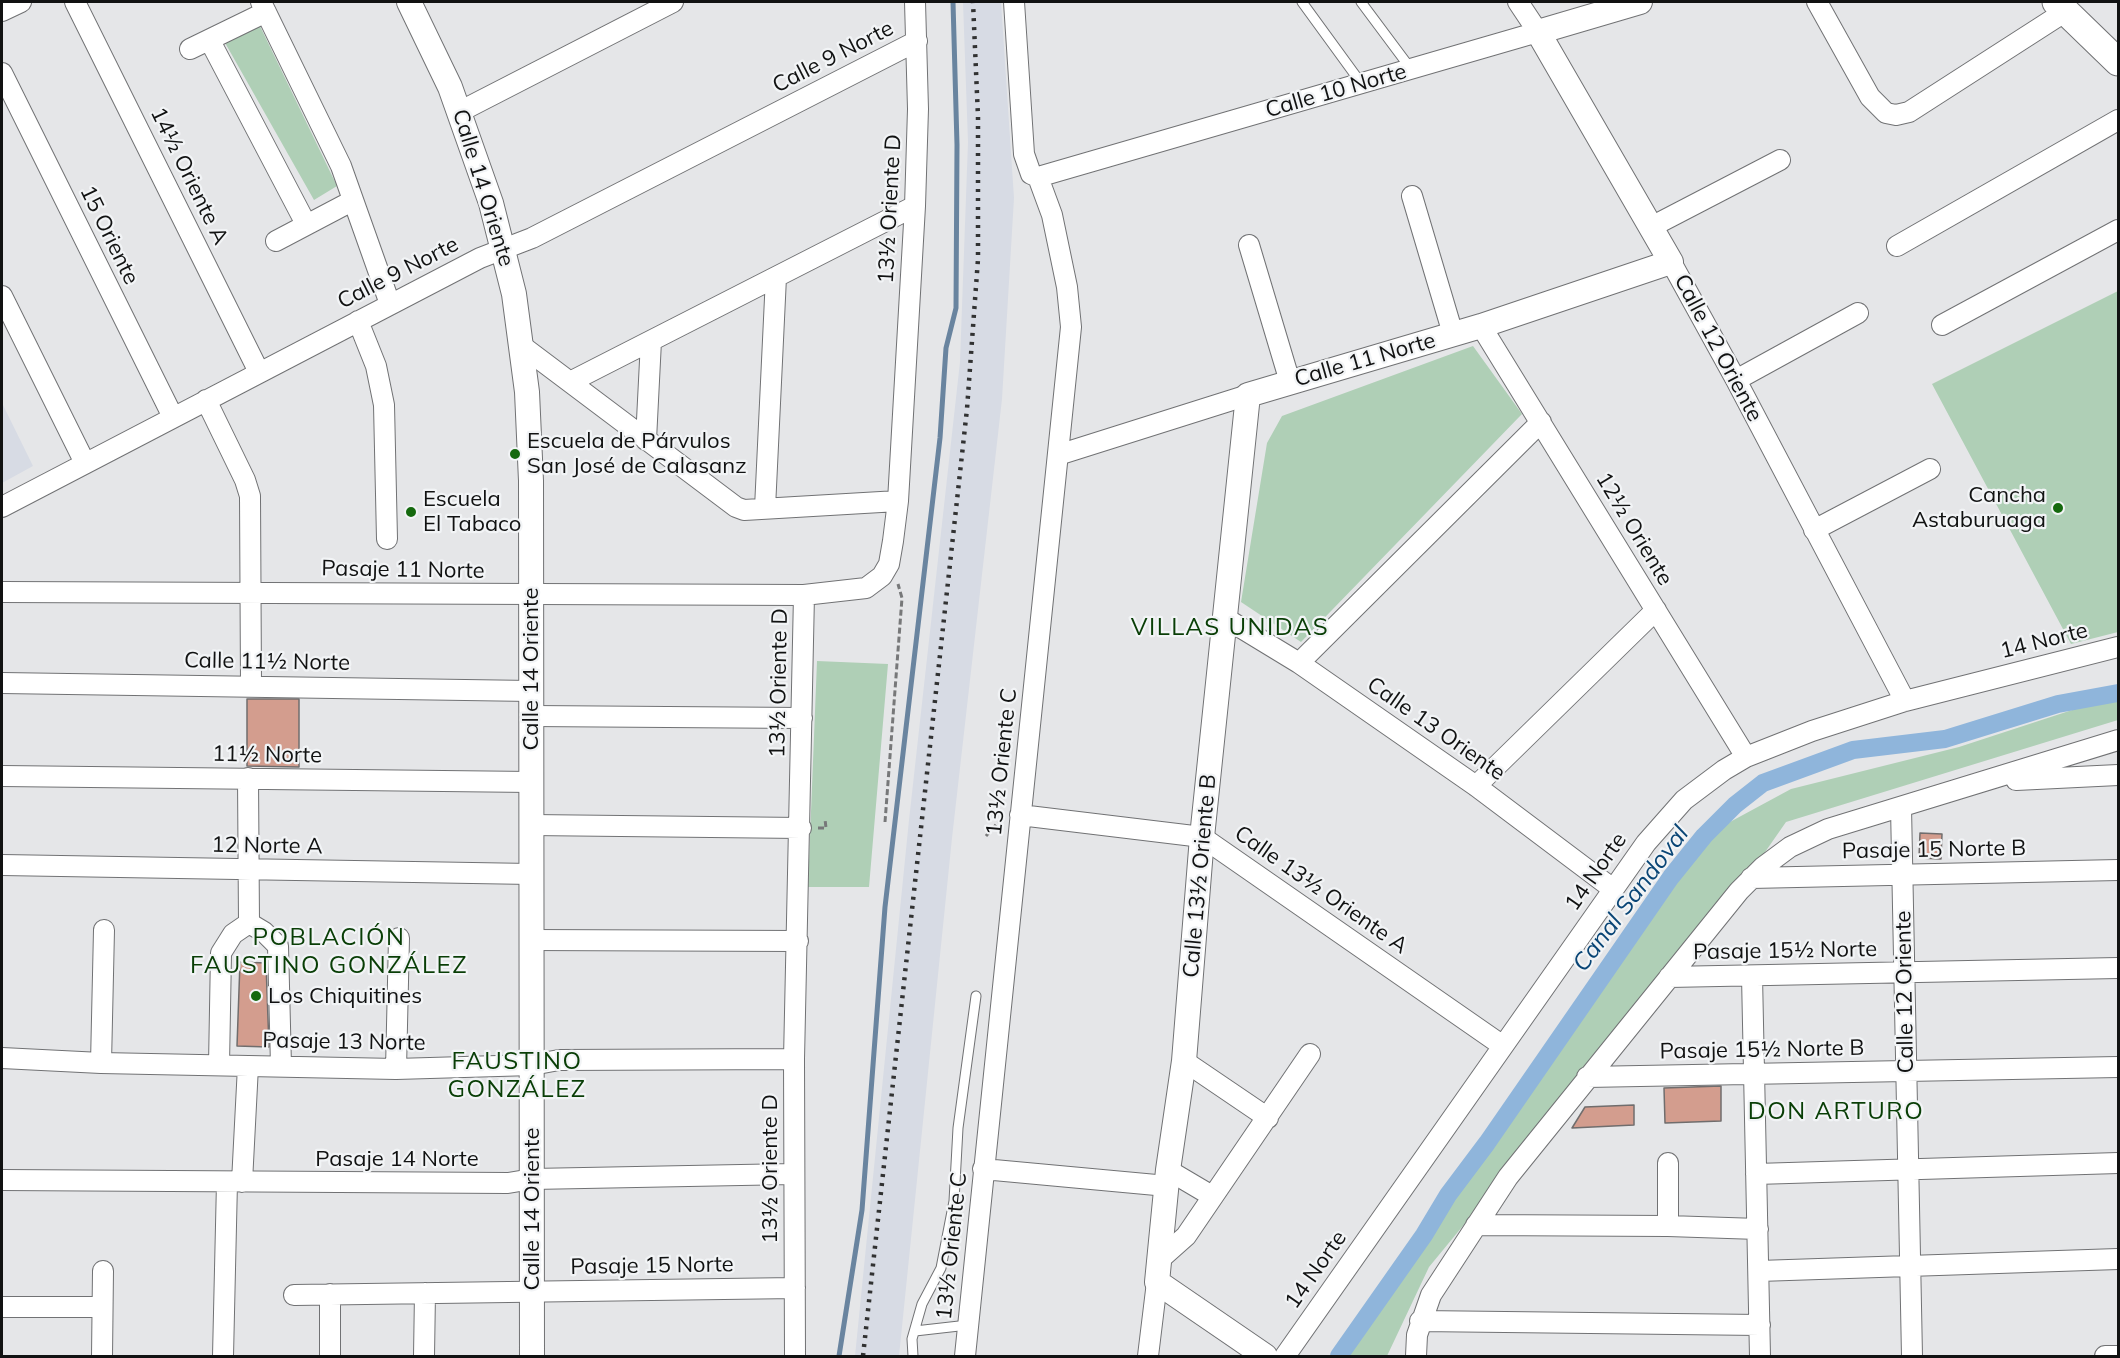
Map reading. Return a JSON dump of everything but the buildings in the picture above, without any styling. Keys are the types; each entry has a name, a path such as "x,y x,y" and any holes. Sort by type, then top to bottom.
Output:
{"main road":[{"path":"2061,6 2118,62"}],"street":[{"path":"2,11 21,2"},
{"name":"14½ Oriente A","path":"75,2 259,372"},
{"name":"Calle 14 Oriente","path":"409,2 460,111 477,157 504,249 522,346 530,440 532,1356"},
{"path":"460,111 673,2"},
{"name":"13½ Oriente D","path":"795,1356 794,1059 801,828 804,595 866,588 882,576 889,564 898,501 915,206 918,109 915,2"},
{"name":"13½ Oriente C","path":"965,1356 1058,455 1070,310 1052,215 1034,175 1026,165 1024,154 1014,2"},
{"name":"Calle 12 Oriente","path":"1518,2 1538,32 1671,262 1736,380 1905,701"},
{"name":"Calle 10 Norte","path":"1034,175 1640,2"},
{"path":"1817,2 1870,97 1886,113 1896,114 1909,112 2061,6"},
{"path":"190,49 210,41 263,7 341,166 390,304"},
{"path":"210,41 306,224"},
{"name":"Calle 9 Norte","path":"2,507 480,258 542,232 917,41"},
{"name":"15 Oriente","path":"2,73 172,417"},
{"path":"1897,246 2118,120"},
{"path":"1651,227 1780,160"},
{"path":"1412,196 1453,334"},
{"path":"276,241 352,201"},
{"path":"570,382 915,206"},
{"path":"1942,325 2118,230"},
{"path":"1249,245 1290,382"},
{"name":"Calle 11 Norte","path":"1058,455 1290,382 1481,326 1671,262"},
{"path":"765,508 776,277"},
{"path":"2,296 85,463"},
{"path":"1736,380 1858,313"},
{"path":"358,321 376,366 383,395 387,442 387,538"},
{"name":"12½ Oriente","path":"1481,326 1746,757"},
{"path":"646,440 651,341"},
{"path":"522,346 736,507 765,508 898,501"},
{"name":"Calle 13½ Oriente B","path":"1148,1356 1167,1178 1184,1061 1202,837 1248,395"},
{"path":"206,400 245,480 250,496 251,685"},
{"path":"1299,663 1541,423"},
{"path":"1814,530 1930,470"},
{"name":"Pasaje 11 Norte","path":"2,592 531,596 804,595"},
{"path":"1476,786 1656,610"},
{"name":"Calle 13 Oriente","path":"1225,618 1299,663 1476,786 1613,889"},
{"name":"14 Norte","path":"1285,1356 1646,843 1671,814 1704,784 1746,757 1812,731 1905,701 2118,646"},
{"name":"Calle 11½ Norte","path":"2,683 531,691"},
{"path":"532,716 802,718"},
{"path":"1414,1354 1420,1322 1431,1295 1508,1177 1751,878 1776,856 1808,837 2118,740"},
{"path":"1989,781 2118,775"},
{"name":"11½ Norte","path":"2,776 531,782"},
{"path":"248,778 249,923"},
{"name":"Calle 12 Oriente","path":"1901,807 1912,1356"},
{"name":"Calle 13½ Oriente A","path":"1020,815 1202,837 1503,1046"},
{"path":"531,825 801,828"},
{"name":"12 Norte A","path":"2,865 531,874"},
{"name":"Pasaje 15 Norte B","path":"1751,878 2118,870"},
{"path":"219,1065 220,953 233,934 249,923"},
{"path":"249,923 264,932 278,946 281,1066"},
{"path":"101,1063 104,930"},
{"path":"396,1069 399,938"},
{"path":"531,940 798,941"},
{"name":"Pasaje 15½ Norte","path":"1669,977 2118,968"},
{"path":"1752,976 1760,1356"},
{"path":"1265,1356 1158,1271 1186,1236 1310,1054"},
{"name":"Pasaje 13 Norte","path":"2,1058 101,1063 396,1069 532,1065 559,1060 794,1059"},
{"path":"1184,1061 1268,1118"},
{"path":"223,1356 235,1182 248,1066"},
{"name":"Pasaje 15½ Norte B","path":"1587,1077 1754,1076 1906,1070 2118,1067"},
{"path":"1668,1163 1668,1226"},
{"path":"1756,1174 2118,1163"},
{"path":"983,1169 1167,1178 1212,1196"},
{"name":"Pasaje 14 Norte","path":"2,1180 508,1184 532,1179 793,1174"},
{"path":"1476,1225 1758,1229"},
{"path":"1759,1271 1910,1264 2118,1259"},
{"path":"102,1356 103,1271"},
{"name":"Pasaje 15 Norte","path":"294,1295 795,1288"},
{"path":"424,1356 425,1293"},
{"path":"330,1294 330,1356"},
{"path":"2,1307 101,1307"},
{"path":"1420,1322 1760,1325"},
{"path":"2105,1356 2118,1356"}],"lane":[{"path":"1302,2 1360,83"},
{"path":"1361,2 1411,69"},
{"path":"913,1356 912,1339 922,1304 941,1268 954,1201 958,1128 976,996"},
{"path":"915,1331 968,1325"}],"path":[{"path":"885,822 902,598 897,577 889,564"}],"shaded area":[{"path":"963,2 1001,2 1014,198 1002,399 952,838 899,1356 855,1356 909,820 960,362 968,142"},
{"path":"2,403 33,466 2,483"}],"green space":[{"path":"259,24 337,186 314,200 224,41"},
{"name":"Cancha Astaburuaga","path":"2118,291 2118,632 2071,644 1932,384"},
{"path":"1473,346 1522,414 1301,642 1241,602 1267,443 1282,416"},
{"path":"817,661 888,664 869,887 808,887"},
{"path":"2118,695 2118,720 1786,822 1733,898 1429,1267 1387,1356 1339,1356 1704,836 1791,789 1959,747"}],"waterway":[{"path":"839,1356 862,1210 885,907 940,438 946,348 956,308 957,145 953,2"},
{"name":"Canal Sandoval","path":"1339,1356 1424,1235 1448,1195 1487,1143 1671,877 1704,836 1735,805 1763,783 1853,750 1945,739 2058,704 2118,693"}],"railway":[{"path":"863,1356 967,409 978,259 978,117 973,2"}],"place":[{"name":"Escuela de Párvulos San José de Calasanz","path":"515,454"},
{"name":"Cancha Astaburuaga","path":"2058,508"},
{"name":"Escuela El Tabaco","path":"411,512"},
{"name":"Los Chiquitines","path":"256,996"}],"district":[{"name":"VILLAS UNIDAS","path":"1230,628"},
{"name":"POBLACIÓN FAUSTINO GONZÁLEZ","path":"329,952"},
{"name":"FAUSTINO GONZÁLEZ","path":"517,1076"},
{"name":"DON ARTURO","path":"1836,1112"}]}
